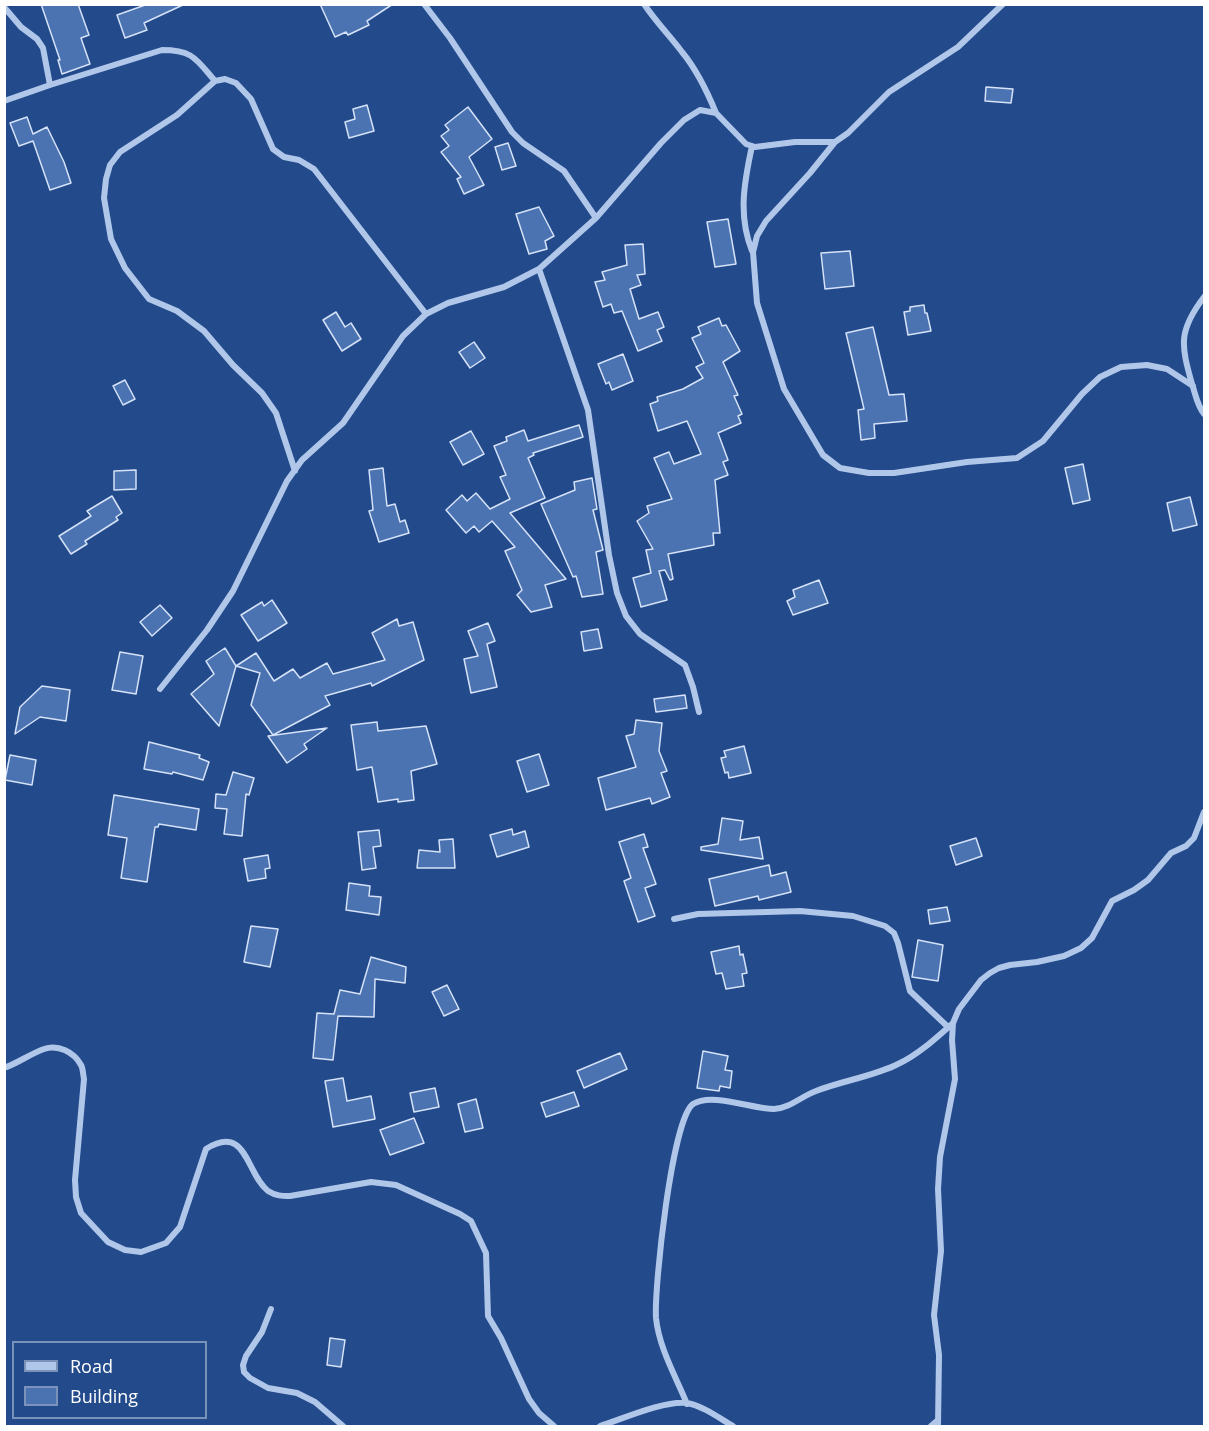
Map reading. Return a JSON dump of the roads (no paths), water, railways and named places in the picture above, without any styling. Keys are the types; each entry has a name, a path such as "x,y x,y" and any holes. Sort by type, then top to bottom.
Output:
{"street":[{"path":"423,4 450,38 512,132 523,143 564,171 596,218"},
{"path":"644,4 703,82 716,113 746,144 765,147 795,142 835,142"},
{"path":"1003,4 958,47 889,92 848,133 835,142 766,221 757,236 753,252 757,303 784,388 823,455 840,468 869,473 894,473 967,462 1017,458 1043,441 1082,394 1100,378 1121,367 1147,365 1167,369 1193,386"},
{"path":"4,6 21,27 37,39 43,48 50,85"},
{"path":"4,101 162,51 177,50 191,54 215,81"},
{"path":"294,471 276,413 262,393 233,365 204,331 177,311 149,299 125,268 111,239 104,198 110,165 120,152 177,114 215,81 225,79 236,82 251,99 273,149 284,157 300,160 314,169 426,314"},
{"path":"160,689 207,630 233,591 287,481 302,460 343,423 403,336 426,314 448,303 504,287 538,269 596,218 684,120 700,110 716,113"},
{"path":"752,146 742,213 746,236 753,252"},
{"path":"538,269 588,410 609,555 617,592 626,616 640,634 685,665 699,712"},
{"path":"1204,297 1190,316 1184,336 1184,357 1197,405 1204,414"},
{"path":"687,1404 661,1343 656,1318 664,1222 674,1154 687,1112 693,1104 709,1100 774,1109 785,1107 813,1092 897,1065 918,1053 950,1025 981,980 990,973 1010,965 1064,956 1081,948 1092,938 1112,901 1148,880 1171,853 1186,846 1194,838 1204,812"},
{"path":"674,919 698,914 800,911 853,916 885,926 890,928 898,943 910,992 950,1025 955,1079 940,1157 938,1189 941,1251 934,1315 939,1355 940,1398 938,1423 931,1426"},
{"path":"4,1068 19,1063 45,1048 69,1052 82,1065 84,1079 75,1180 76,1197 81,1213 91,1224 108,1242 125,1250 141,1252 166,1243 180,1227 206,1149 223,1141 233,1143 240,1149 249,1159 262,1185 278,1196 371,1182 385,1183 396,1185 471,1221 486,1253 488,1316 501,1338 529,1399 539,1413 554,1426"},
{"path":"271,1309 262,1332 246,1356 243,1365 244,1372 268,1388 297,1393 315,1402 343,1426"},
{"path":"600,1426 672,1403 687,1404 705,1410 733,1426"}]}
